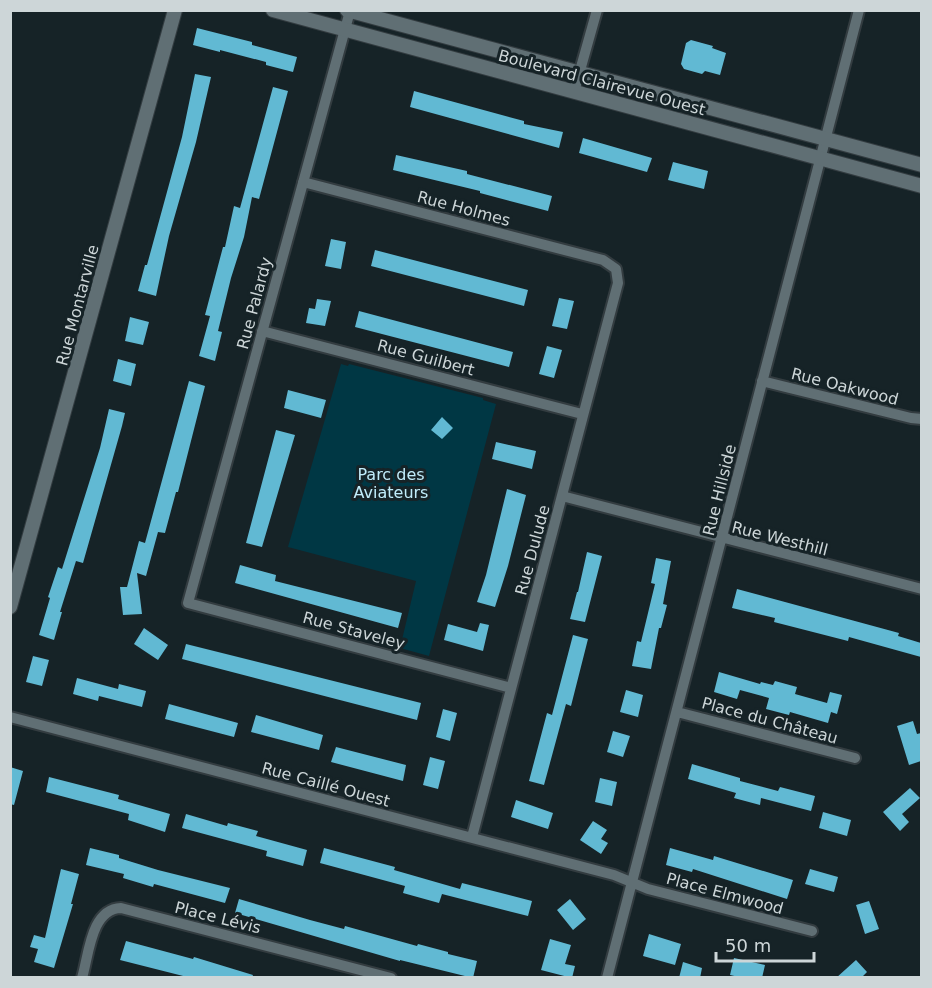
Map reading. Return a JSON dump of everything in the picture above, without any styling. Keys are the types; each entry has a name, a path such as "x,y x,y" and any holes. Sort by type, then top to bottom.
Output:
{"street":[{"name":"Rue Montarville","path":"10,607 175,10"},
{"name":"Boulevard Clairevue Ouest","path":"273,10 921,186"},
{"path":"574,92 597,10"},
{"name":"Rue Hillside","path":"607,978 859,10"},
{"name":"Boulevard Clairevue Ouest","path":"348,11 921,165"},
{"name":"Rue Palardy","path":"188,603 345,30 348,11"},
{"name":"Rue Holmes","path":"303,182 603,260 616,269"},
{"name":"Rue Dulude","path":"472,837 618,283 616,269"},
{"name":"Rue Guilbert","path":"262,331 582,414"},
{"name":"Rue Oakwood","path":"762,381 921,419"},
{"name":"Rue Westhill","path":"562,496 921,589"},
{"name":"Rue Staveley","path":"188,603 511,688"},
{"name":"Place du Château","path":"677,712 855,758"},
{"name":"Rue Caillé Ouest","path":"10,717 633,881"},
{"name":"Place Elmwood","path":"633,881 648,889 812,931"},
{"name":"Place Lévis","path":"82,978 98,922 105,912 121,908 391,978"}],"green space":[{"name":"Parc des Aviateurs","path":"341,364 348,366 349,364 483,398 483,400 496,404 429,656 400,648 416,581 288,547"}],"building":[{"path":"197,28 252,42 252,45 297,57 293,72 266,65 266,62 193,45"},
{"path":"691,40 713,46 712,48 726,53 720,75 705,71 702,74 684,69 681,64 686,43"},
{"path":"195,74 211,77 196,142 169,236 156,296 138,291 182,137"},
{"path":"273,87 288,91 259,199 252,197 244,237 218,331 222,332 215,361 199,356 210,316 205,315 223,247 225,247 234,206 240,208"},
{"path":"414,91 524,121 524,124 563,132 559,148 410,107"},
{"path":"583,138 652,158 647,172 579,153"},
{"path":"396,155 467,171 467,174 552,196 548,211 480,193 480,191 393,170"},
{"path":"673,162 708,171 704,189 668,180"},
{"path":"331,239 346,242 341,269 325,266"},
{"path":"375,250 528,290 524,306 371,266"},
{"path":"559,298 574,301 567,329 552,326"},
{"path":"317,299 331,301 325,326 306,323 309,308 315,309"},
{"path":"359,311 513,352 509,367 355,327"},
{"path":"130,317 149,322 143,345 125,341"},
{"path":"547,346 562,350 554,378 539,374"},
{"path":"118,359 136,364 131,386 113,381"},
{"path":"189,381 205,386 178,492 176,492 165,533 158,532 146,576 137,573 142,614 123,615 120,587 127,587 139,541 145,543"},
{"path":"288,390 326,400 321,418 284,408"},
{"path":"109,409 125,413 122,426 83,563 76,561 54,640 39,635 50,598 48,597 58,567 62,569 100,448"},
{"path":"442,417 453,428 442,439 431,430"},
{"path":"276,430 295,435 262,547 246,543"},
{"path":"496,442 536,451 532,469 492,459"},
{"path":"507,489 526,495 495,607 477,602"},
{"path":"587,552 602,556 585,622 570,619"},
{"path":"656,558 671,561 663,604 667,605 661,628 659,628 651,669 632,666 637,641 641,642 655,584 651,583"},
{"path":"240,565 276,575 275,581 402,613 398,628 235,583"},
{"path":"737,589 899,633 898,636 921,643 921,657 849,637 848,641 774,622 775,618 732,608"},
{"path":"480,623 489,625 483,651 444,640 448,624 477,632"},
{"path":"144,628 168,645 158,660 134,644"},
{"path":"573,635 588,639 571,706 566,704 544,785 529,781 547,713 552,715"},
{"path":"186,644 421,703 417,720 182,659"},
{"path":"33,656 49,660 42,686 26,682"},
{"path":"719,672 760,684 761,682 773,685 775,681 797,687 795,694 827,703 830,692 842,695 837,714 831,712 828,723 790,712 789,715 766,709 769,698 740,690 737,699 714,692"},
{"path":"77,678 118,689 119,684 146,691 142,707 99,696 98,701 73,694"},
{"path":"626,690 643,695 638,717 620,712"},
{"path":"169,704 238,723 234,737 165,719"},
{"path":"443,709 457,713 450,741 436,737"},
{"path":"256,715 323,735 319,750 251,732"},
{"path":"913,721 917,734 921,733 921,761 909,765 897,726"},
{"path":"613,731 630,736 623,757 607,752"},
{"path":"336,747 406,765 403,781 331,762"},
{"path":"430,757 445,761 438,789 423,785"},
{"path":"692,764 740,778 740,781 778,791 780,787 815,796 811,811 761,798 760,805 734,798 736,793 688,779"},
{"path":"10,767 23,771 14,805 10,804"},
{"path":"49,777 119,795 118,799 170,814 165,832 128,820 129,814 46,792"},
{"path":"600,778 617,782 612,806 595,802"},
{"path":"910,788 920,798 902,814 909,822 900,831 883,812"},
{"path":"516,800 553,813 548,829 511,817"},
{"path":"823,812 851,820 847,836 819,828"},
{"path":"186,814 227,826 228,823 258,831 256,836 307,850 303,866 266,856 267,851 182,828"},
{"path":"593,821 607,830 601,839 608,843 601,854 580,840"},
{"path":"90,848 119,855 119,858 158,870 230,888 225,903 154,884 153,887 123,878 124,874 86,865"},
{"path":"324,848 395,867 394,870 460,889 462,883 532,901 528,916 442,894 439,903 403,893 405,886 320,863"},
{"path":"670,848 713,860 714,856 793,880 787,899 693,869 692,872 666,865"},
{"path":"61,869 79,874 71,904 73,904 54,968 34,962 38,949 30,947 34,935 45,938"},
{"path":"810,869 838,877 834,892 805,884"},
{"path":"239,899 344,929 345,926 477,961 473,978 400,961 235,913"},
{"path":"570,899 586,919 573,930 557,910"},
{"path":"869,901 879,929 865,934 856,905"},
{"path":"649,934 681,944 675,965 643,956"},
{"path":"550,939 571,945 565,964 575,966 572,978 541,970"},
{"path":"126,941 193,959 194,957 253,975 252,978 191,978 120,960"},
{"path":"734,958 765,965 762,978 730,975"},
{"path":"856,960 867,972 861,978 836,978"},
{"path":"683,962 702,968 700,978 679,978"}]}
